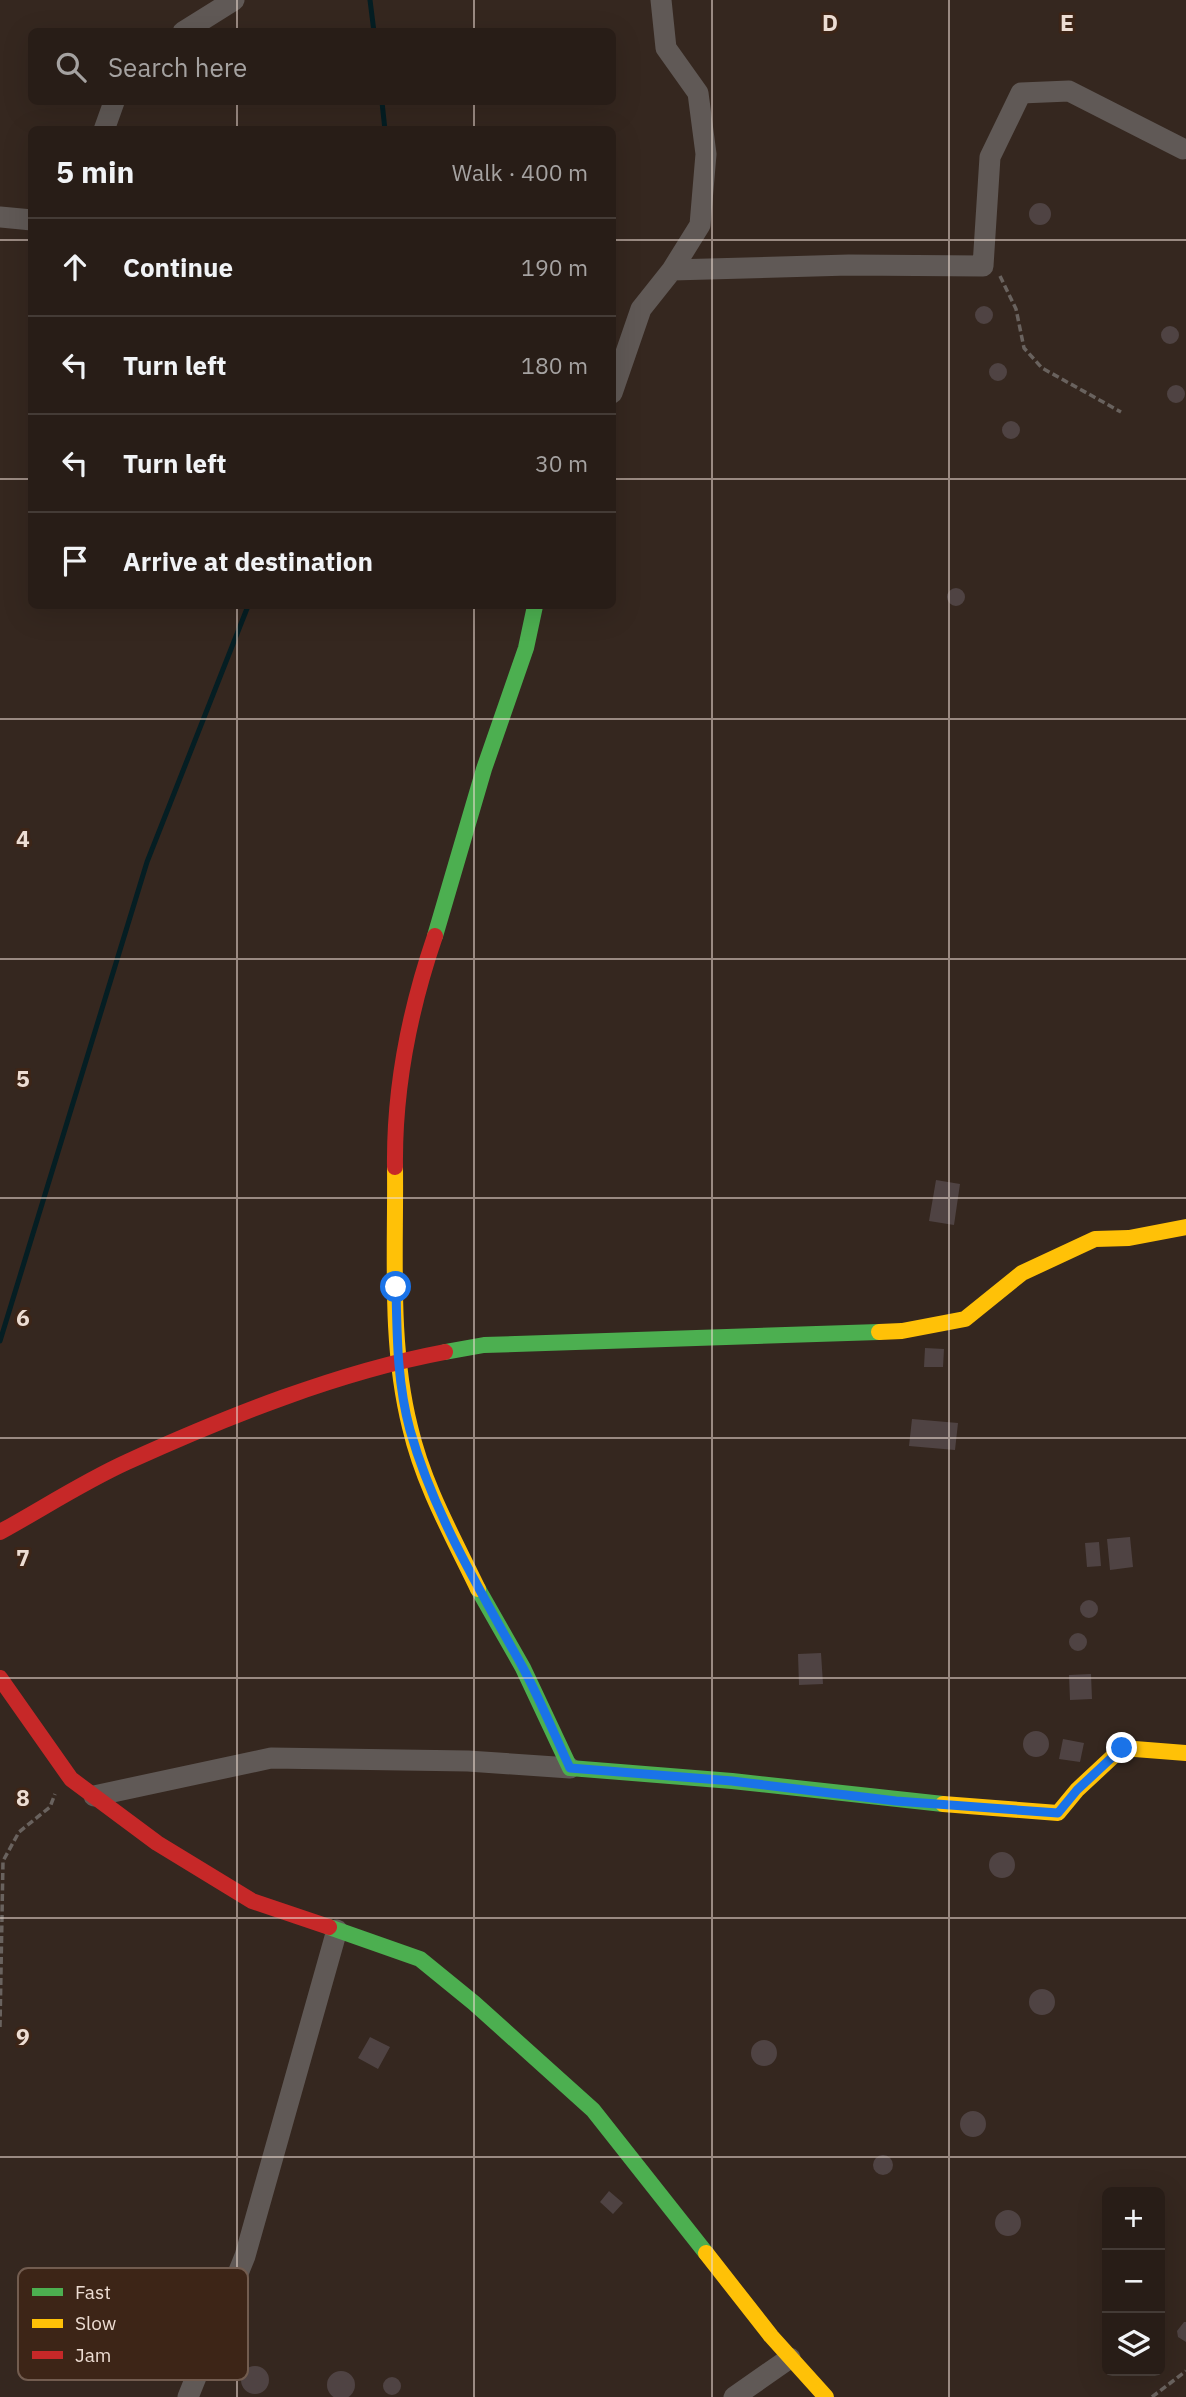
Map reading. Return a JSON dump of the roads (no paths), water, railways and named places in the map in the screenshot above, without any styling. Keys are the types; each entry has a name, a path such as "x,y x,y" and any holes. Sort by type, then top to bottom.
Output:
{"street":[{"path":"189,28 234,0"},
{"path":"616,381 640,309 672,270 700,225 706,154 698,93 666,48 661,0"},
{"path":"672,270 811,265 983,265 990,157 1021,93 1069,91 1183,149"},
{"path":"105,126 113,105"},
{"path":"0,217 28,220"},
{"path":"534,609 526,648 484,769 446,906 413,1000 394,1119 397,1361 410,1429 435,1500 479,1592 523,1668 570,1768"},
{"path":"0,1532 125,1463 247,1412 397,1361 484,1345 626,1338 756,1338 902,1331 965,1319 1022,1273 1095,1239 1129,1238 1186,1227"},
{"path":"0,1678 72,1780 157,1843 251,1901 420,1959 593,2110 790,2358 826,2397"},
{"path":"93,1796 271,1758 468,1762 570,1768 732,1781 896,1801 1058,1813 1077,1790 1122,1748 1186,1753"},
{"path":"240,2268 337,1930"},
{"path":"734,2397 790,2358"},
{"path":"188,2397 195,2380"}],"waterway":[{"path":"370,0 374,28"},
{"path":"382,105 385,126"},
{"path":"0,1341 147,862 247,609"}]}
